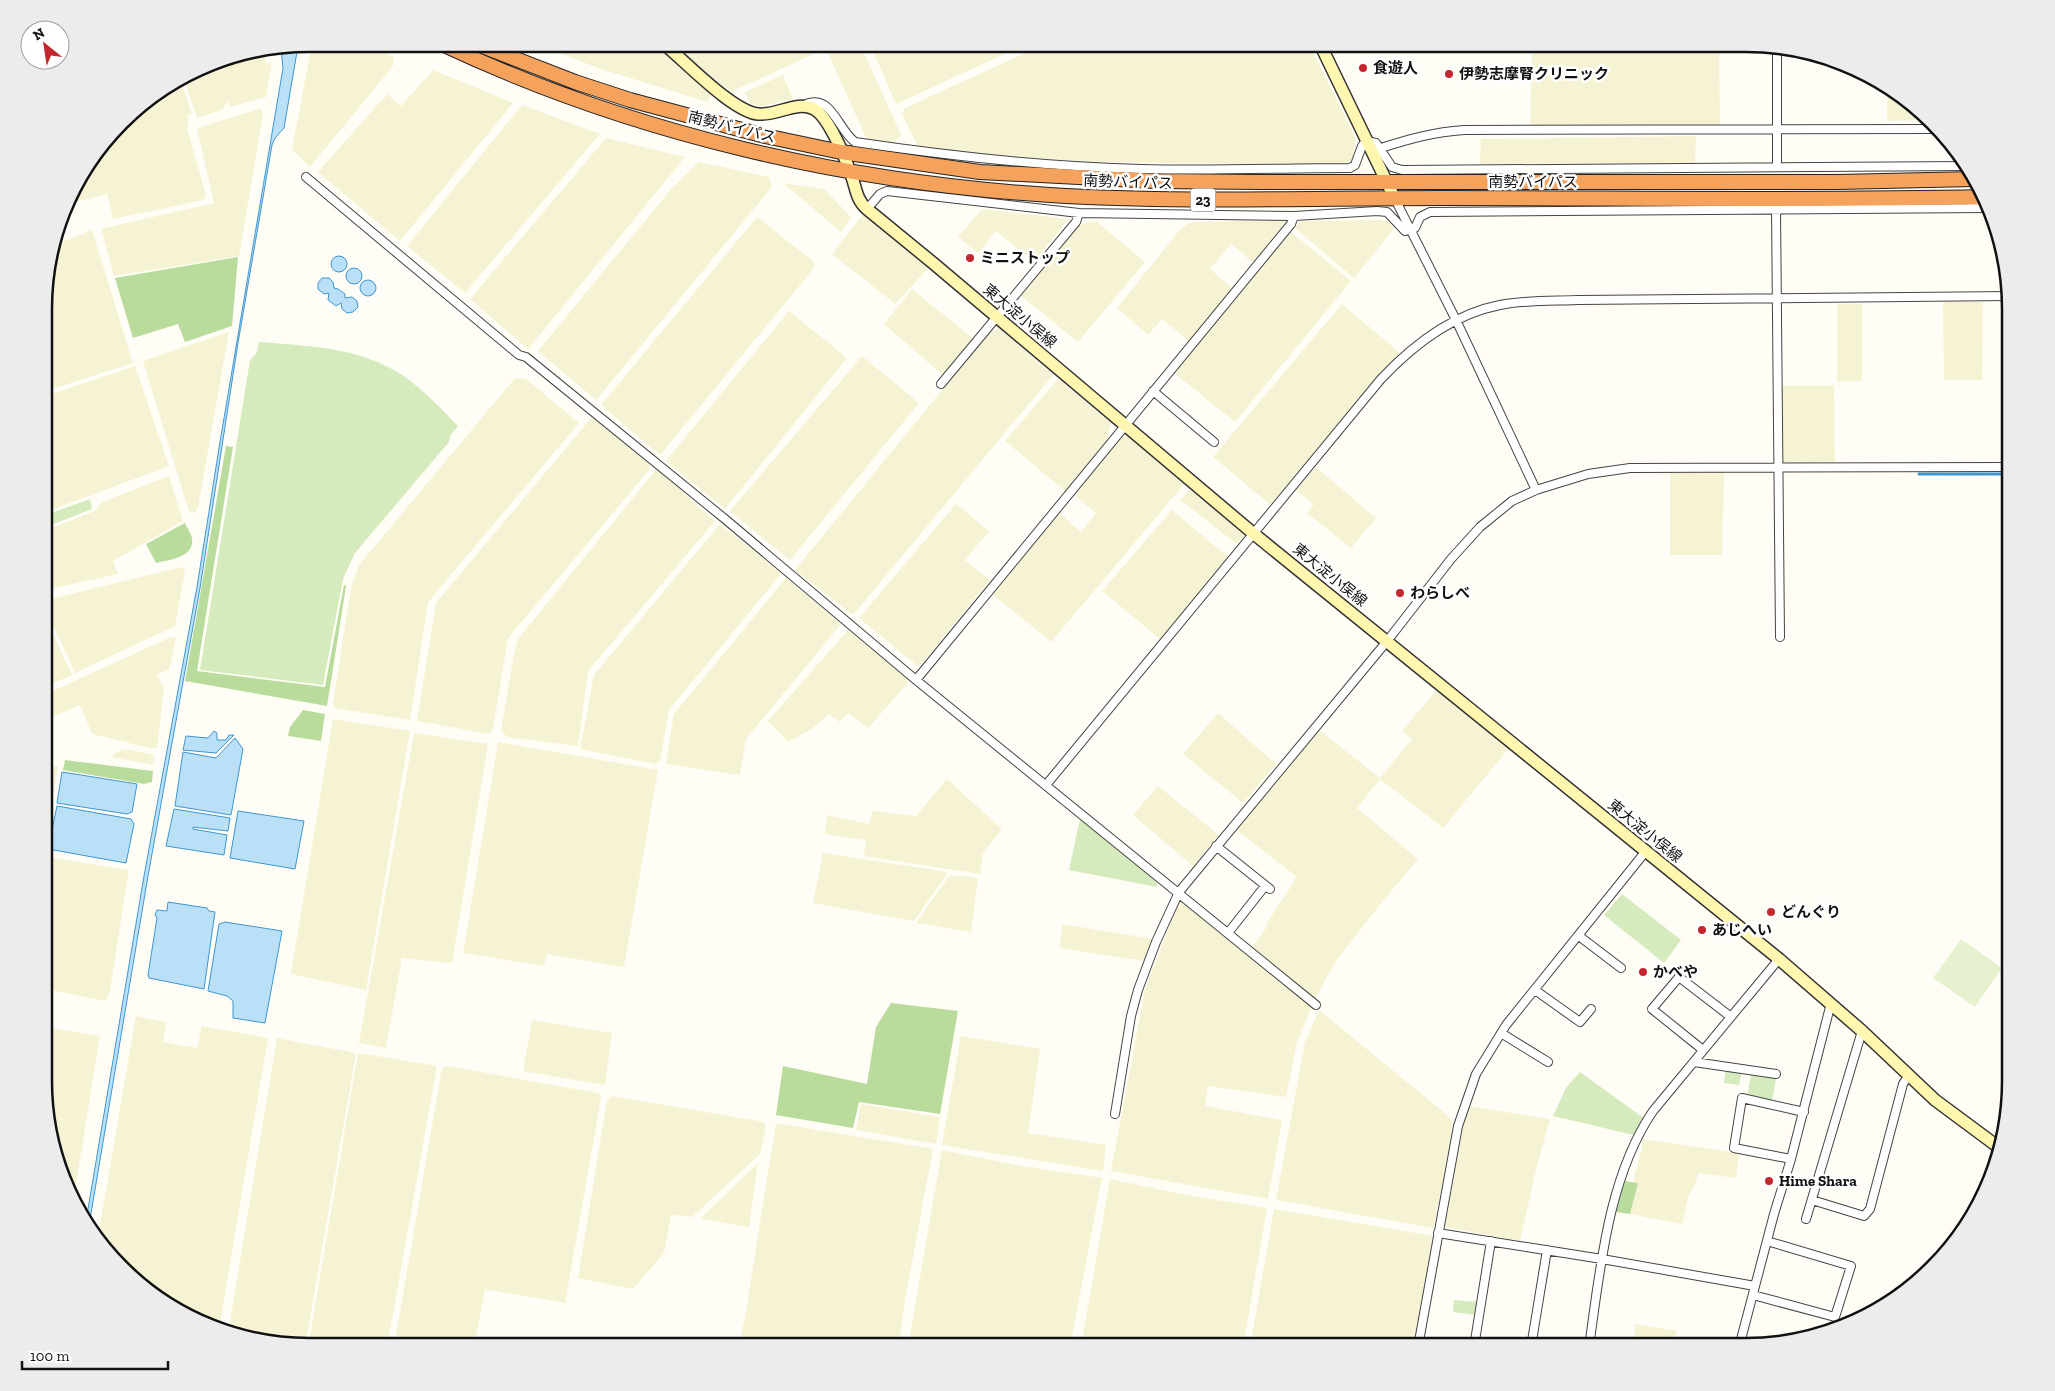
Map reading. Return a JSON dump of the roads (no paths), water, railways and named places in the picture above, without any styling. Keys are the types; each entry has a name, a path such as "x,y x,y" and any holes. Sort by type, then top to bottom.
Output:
{"highway":[{"name":"南勢バイパス","path":"461,52 526,80 641,120 723,143 850,171 936,184 1050,195 1164,200 1976,197"},
{"name":"南勢バイパス","path":"498,52 575,82 630,100 765,136 841,152 980,172 1155,181 1837,182 1967,179"}],"main road":[{"path":"673,52 734,104 752,113 773,113 802,106"},
{"path":"1324,52 1394,199"},
{"name":"東大淀小俣線","path":"802,106 814,109 822,116 850,171 858,199 867,209 1254,534 1388,640 1779,959 1862,1031 1908,1076 1962,1122 1995,1145"}],"street":[{"path":"1777,55 1777,167"},
{"path":"802,106 810,101 819,102 825,106 839,121 848,137 855,142 964,157 1084,167 1142,169 1350,168 1355,165 1362,146 1366,141 1376,143 1392,167 1402,170 1958,166"},
{"path":"1381,148 1414,136 1440,131 1464,130 1928,129"},
{"path":"306,177 519,355 526,358 710,507 916,680 1316,1005"},
{"path":"867,209 880,194 887,191 1079,213 1294,216 1377,211 1387,212 1404,231 1415,228 1420,217 1430,212 1982,208"},
{"path":"1394,199 1456,320 1536,490"},
{"path":"1776,209 1780,467 1780,637"},
{"path":"941,384 1076,222 1079,213"},
{"path":"916,680 1291,224 1294,216"},
{"path":"1046,785 1402,356 1456,320 1481,309 1519,302 2002,296"},
{"path":"1153,391 1214,442"},
{"path":"1115,1114 1131,1016 1138,990 1178,892 1388,640 1451,559 1480,527 1512,501 1536,490 1588,474 1630,468 2002,467"},
{"path":"1216,846 1267,887 1228,933"},
{"path":"1420,1338 1458,1126 1464,1104 1476,1074 1501,1033 1646,851"},
{"path":"1579,936 1621,968"},
{"path":"1589,1338 1602,1259 1618,1191 1626,1164 1639,1136 1653,1111 1779,959"},
{"path":"1703,1050 1652,1009 1679,977 1731,1017"},
{"path":"1535,990 1580,1022 1591,1009"},
{"path":"1741,1338 1767,1241 1792,1159 1831,1004"},
{"path":"1806,1220 1862,1031"},
{"path":"1501,1033 1548,1062"},
{"path":"1694,1062 1776,1074"},
{"path":"1812,1200 1864,1216 1870,1209 1903,1084 1908,1076"},
{"path":"1792,1159 1734,1148 1742,1098 1804,1112"},
{"path":"1438,1233 1755,1286"},
{"path":"1475,1338 1491,1241"},
{"path":"1753,1295 1835,1317 1851,1266 1767,1241"},
{"path":"1532,1338 1547,1250"}],"water":[{"path":"297,53 284,128 275,138 272,145 238,343 200,588 148,876 91,1216 88,1211 144,876 197,587 283,68 282,54"},
{"path":"339,256 345,258 347,264 345,270 339,272 333,270 331,264 333,258"},
{"path":"354,268 360,270 362,276 360,282 354,284 348,282 346,276 348,270"},
{"path":"322,278 329,278 333,282 334,288 345,294 345,298 352,297 357,301 358,307 353,312 347,313 342,309 341,303 336,306 328,300 329,293 324,294 318,289 318,283"},
{"path":"368,280 374,282 376,288 374,294 368,296 362,294 360,288 362,282"},
{"path":"214,731 217,733 217,740 226,740 229,735 234,735 216,753 183,750 186,736 208,738"},
{"path":"235,738 243,749 231,815 175,806 183,752 216,758"},
{"path":"62,772 137,784 132,812 127,814 57,803"},
{"path":"57,806 131,819 134,824 126,863 52,850 52,830"},
{"path":"174,809 230,818 228,831 193,827 193,829 227,835 224,855 166,846"},
{"path":"238,811 304,821 295,869 230,858"},
{"path":"168,902 207,908 209,911 215,912 204,989 149,978 157,918 155,915 157,910 167,911"},
{"path":"225,922 282,931 265,1023 233,1018 233,1001 227,996 208,991 219,924"}],"waterway":[{"path":"1919,474 2002,474"}],"place":[{"name":"食遊人","path":"1363,68"},
{"name":"伊勢志摩腎クリニック","path":"1449,74"},
{"name":"ミニストップ","path":"970,258"},
{"name":"わらしべ","path":"1400,593"},
{"name":"どんぐり","path":"1771,912"},
{"name":"あじへい","path":"1702,930"},
{"name":"かべや","path":"1643,972"},
{"name":"Hime Shara","path":"1769,1181"}]}
